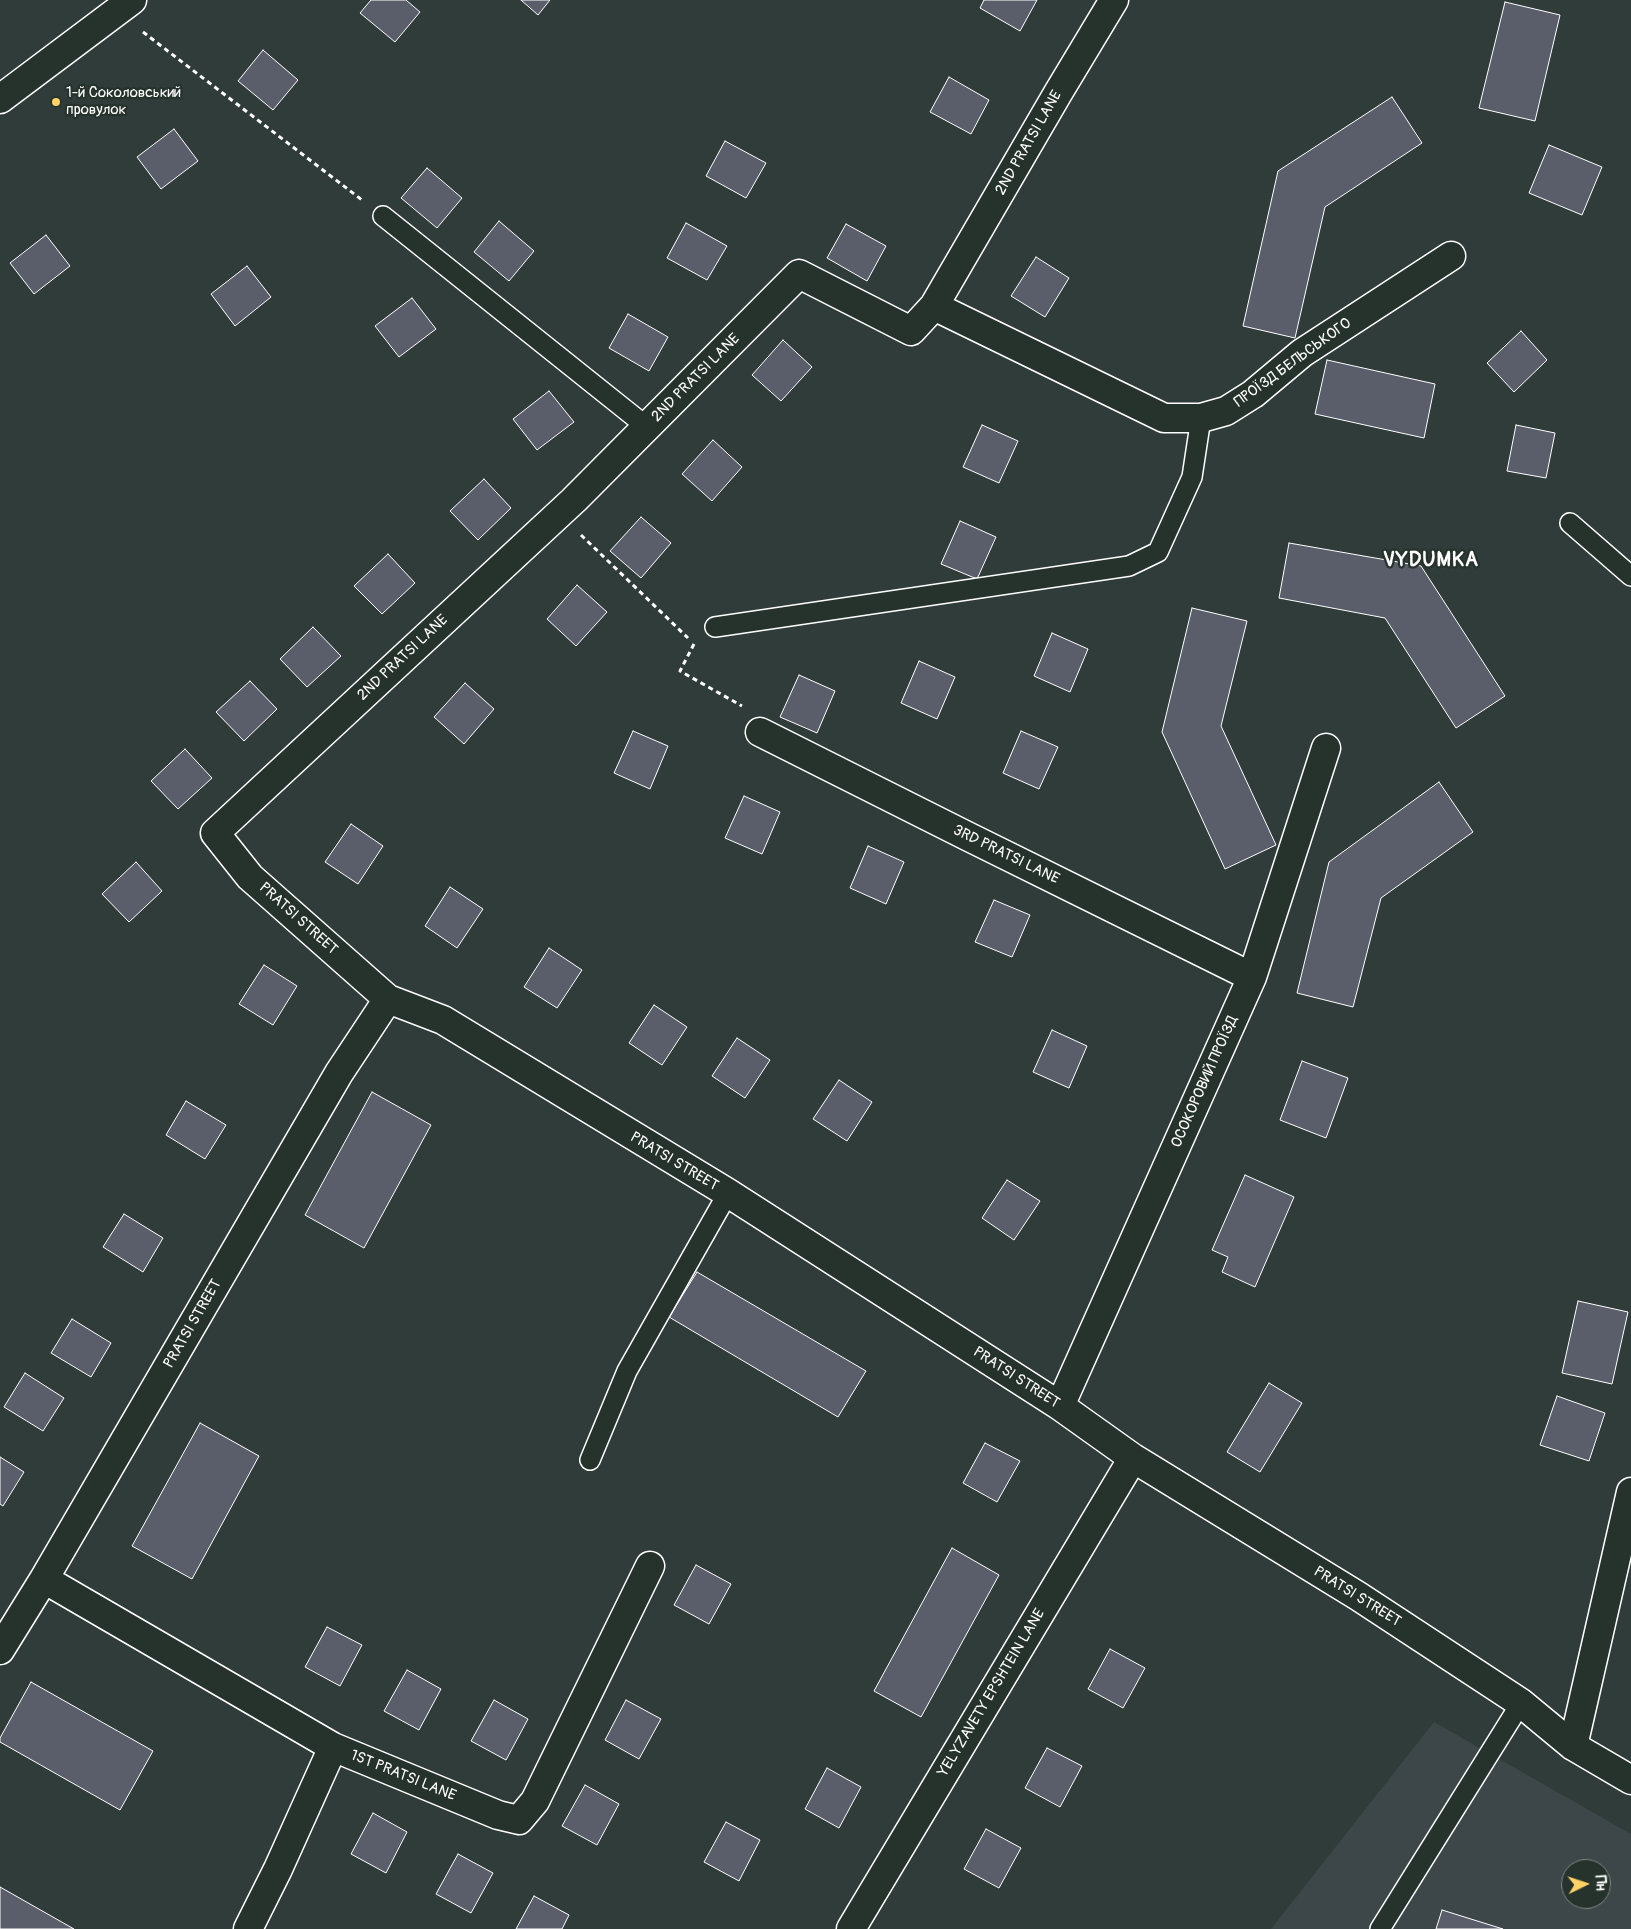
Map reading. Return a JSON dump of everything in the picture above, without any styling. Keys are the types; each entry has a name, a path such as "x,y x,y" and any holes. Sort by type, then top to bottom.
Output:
{"street":[{"name":"2ND PRATSI LANE","path":"215,833 559,514 799,274 911,331 934,306 1114,0"},
{"path":"0,99 124,6"},
{"name":"ПРОЇЗД БЕЛЬСЬКОГО","path":"934,306 1164,418 1201,418 1226,411 1252,394 1302,353 1451,256"},
{"name":"3RD PRATSI LANE","path":"760,732 1252,977"},
{"name":"ОСОКОРОВИЙ ПРОЇЗД","path":"1060,1406 1252,977 1326,748"},
{"name":"PRATSI STREET","path":"215,833 250,877 388,999 443,1020 728,1194 1060,1406 1133,1458 1358,1596 1520,1703 1573,1746 1631,1780"},
{"name":"PRATSI STREET","path":"0,1650 44,1579 339,1073 388,999"},
{"name":"YELYZAVETY EPSHTEIN LANE","path":"851,1929 1133,1458"},
{"path":"1573,1746 1631,1492"},
{"name":"1ST PRATSI LANE","path":"44,1579 332,1747 498,1815 519,1820 535,1801 650,1566"},
{"path":"248,1929 278,1869 332,1747"}],"lane":[{"path":"383,216 647,427"},
{"path":"715,627 1130,566 1158,552 1192,477 1201,418"},
{"path":"1570,523 1631,576"},
{"path":"590,1460 627,1371 728,1194"},
{"path":"1380,1929 1520,1703"}],"path":[{"path":"124,6 383,216"},
{"path":"559,514 695,644 680,671 751,711 760,732"}],"shaded area":[{"path":"1434,1722 1631,1834 1631,1929 1271,1929"}],"building":[{"path":"371,0 406,0 420,12 395,42 360,13"},
{"path":"521,0 550,0 538,15"},
{"path":"984,0 1037,0 1020,31 980,8"},
{"path":"1505,2 1560,15 1535,121 1479,108"},
{"path":"263,50 298,80 273,110 238,81"},
{"path":"949,77 989,100 971,134 930,112"},
{"path":"1392,97 1422,143 1325,207 1295,338 1243,326 1278,171"},
{"path":"174,129 198,161 161,189 137,157"},
{"path":"725,141 766,163 746,198 706,176"},
{"path":"1549,145 1602,167 1582,215 1529,193"},
{"path":"427,168 462,198 437,228 401,198"},
{"path":"499,221 534,251 509,281 474,252"},
{"path":"686,223 727,246 707,280 667,258"},
{"path":"846,224 886,246 867,281 827,258"},
{"path":"46,235 70,266 34,294 10,263"},
{"path":"1036,257 1069,278 1045,317 1011,296"},
{"path":"247,266 271,297 235,326 211,294"},
{"path":"412,298 436,329 399,357 375,326"},
{"path":"628,314 668,337 649,371 609,348"},
{"path":"1521,331 1547,360 1514,392 1487,363"},
{"path":"783,340 812,367 781,401 752,375"},
{"path":"1327,360 1435,384 1424,438 1315,414"},
{"path":"549,391 574,422 537,450 513,419"},
{"path":"982,425 1018,441 999,483 963,467"},
{"path":"1516,425 1555,433 1546,478 1507,471"},
{"path":"713,440 742,467 712,501 682,474"},
{"path":"484,479 511,508 478,540 450,511"},
{"path":"641,517 671,543 641,578 610,551"},
{"path":"960,521 996,537 977,579 941,564"},
{"path":"1289,543 1421,566 1505,696 1456,728 1385,618 1279,598"},
{"path":"388,554 415,583 382,614 354,586"},
{"path":"577,585 607,612 576,646 547,619"},
{"path":"1192,608 1247,621 1221,726 1276,845 1225,869 1162,732"},
{"path":"313,627 341,656 307,687 280,659"},
{"path":"1052,633 1088,649 1070,692 1034,676"},
{"path":"919,661 955,677 937,719 901,703"},
{"path":"799,675 835,691 817,733 780,717"},
{"path":"250,681 277,709 244,741 216,712"},
{"path":"465,683 494,709 464,744 434,717"},
{"path":"633,731 668,746 650,789 614,773"},
{"path":"1021,731 1058,747 1039,789 1003,773"},
{"path":"185,749 212,778 178,809 151,781"},
{"path":"1439,782 1473,832 1381,898 1353,1007 1297,993 1329,862"},
{"path":"744,796 780,812 762,854 725,838"},
{"path":"351,824 383,846 358,884 325,862"},
{"path":"868,846 904,862 886,904 850,888"},
{"path":"136,862 162,891 129,922 102,894"},
{"path":"450,887 483,909 457,948 425,926"},
{"path":"994,900 1030,915 1012,957 975,942"},
{"path":"549,948 582,970 557,1008 524,987"},
{"path":"264,965 297,986 273,1025 239,1004"},
{"path":"654,1005 687,1027 662,1065 629,1043"},
{"path":"1052,1030 1087,1046 1069,1088 1033,1072"},
{"path":"737,1038 770,1060 745,1098 712,1076"},
{"path":"1302,1061 1348,1078 1326,1138 1280,1120"},
{"path":"839,1080 872,1102 847,1141 813,1119"},
{"path":"372,1092 431,1125 364,1248 305,1215"},
{"path":"186,1101 226,1125 205,1159 166,1135"},
{"path":"1245,1175 1294,1197 1255,1287 1222,1272 1228,1257 1212,1250"},
{"path":"1007,1180 1040,1201 1014,1240 982,1218"},
{"path":"124,1214 163,1238 143,1272 103,1247"},
{"path":"697,1272 866,1371 838,1417 669,1317"},
{"path":"1578,1301 1628,1312 1612,1384 1562,1373"},
{"path":"72,1319 111,1343 91,1377 51,1353"},
{"path":"25,1373 64,1398 43,1431 4,1407"},
{"path":"1269,1383 1302,1403 1260,1472 1227,1452"},
{"path":"1557,1396 1605,1413 1589,1461 1540,1445"},
{"path":"200,1423 259,1456 192,1579 132,1546"},
{"path":"985,1443 1020,1461 997,1502 963,1483"},
{"path":"0,1457 24,1472 3,1506 0,1504"},
{"path":"952,1548 999,1575 921,1717 874,1691"},
{"path":"696,1565 731,1584 709,1624 674,1605"},
{"path":"327,1627 362,1645 340,1686 305,1667"},
{"path":"1110,1649 1145,1668 1123,1708 1088,1689"},
{"path":"407,1670 441,1689 419,1730 384,1711"},
{"path":"31,1682 153,1751 120,1810 0,1742 0,1738"},
{"path":"494,1700 528,1719 506,1760 471,1741"},
{"path":"626,1700 661,1719 639,1759 605,1740"},
{"path":"1047,1748 1082,1766 1060,1807 1025,1788"},
{"path":"827,1768 861,1787 839,1828 805,1809"},
{"path":"585,1785 619,1804 597,1845 562,1826"},
{"path":"373,1813 407,1832 386,1873 351,1854"},
{"path":"726,1822 760,1840 739,1881 704,1862"},
{"path":"986,1829 1021,1848 999,1888 964,1869"},
{"path":"458,1854 493,1873 471,1913 436,1894"},
{"path":"0,1887 74,1929 0,1929"},
{"path":"534,1896 569,1915 562,1929 516,1929"},
{"path":"1442,1910 1503,1929 1436,1929"}],"place":[{"name":"1-й Соколовський провулок","path":"56,102"}],"district":[{"name":"VYDUMKA","path":"1431,561"}]}
